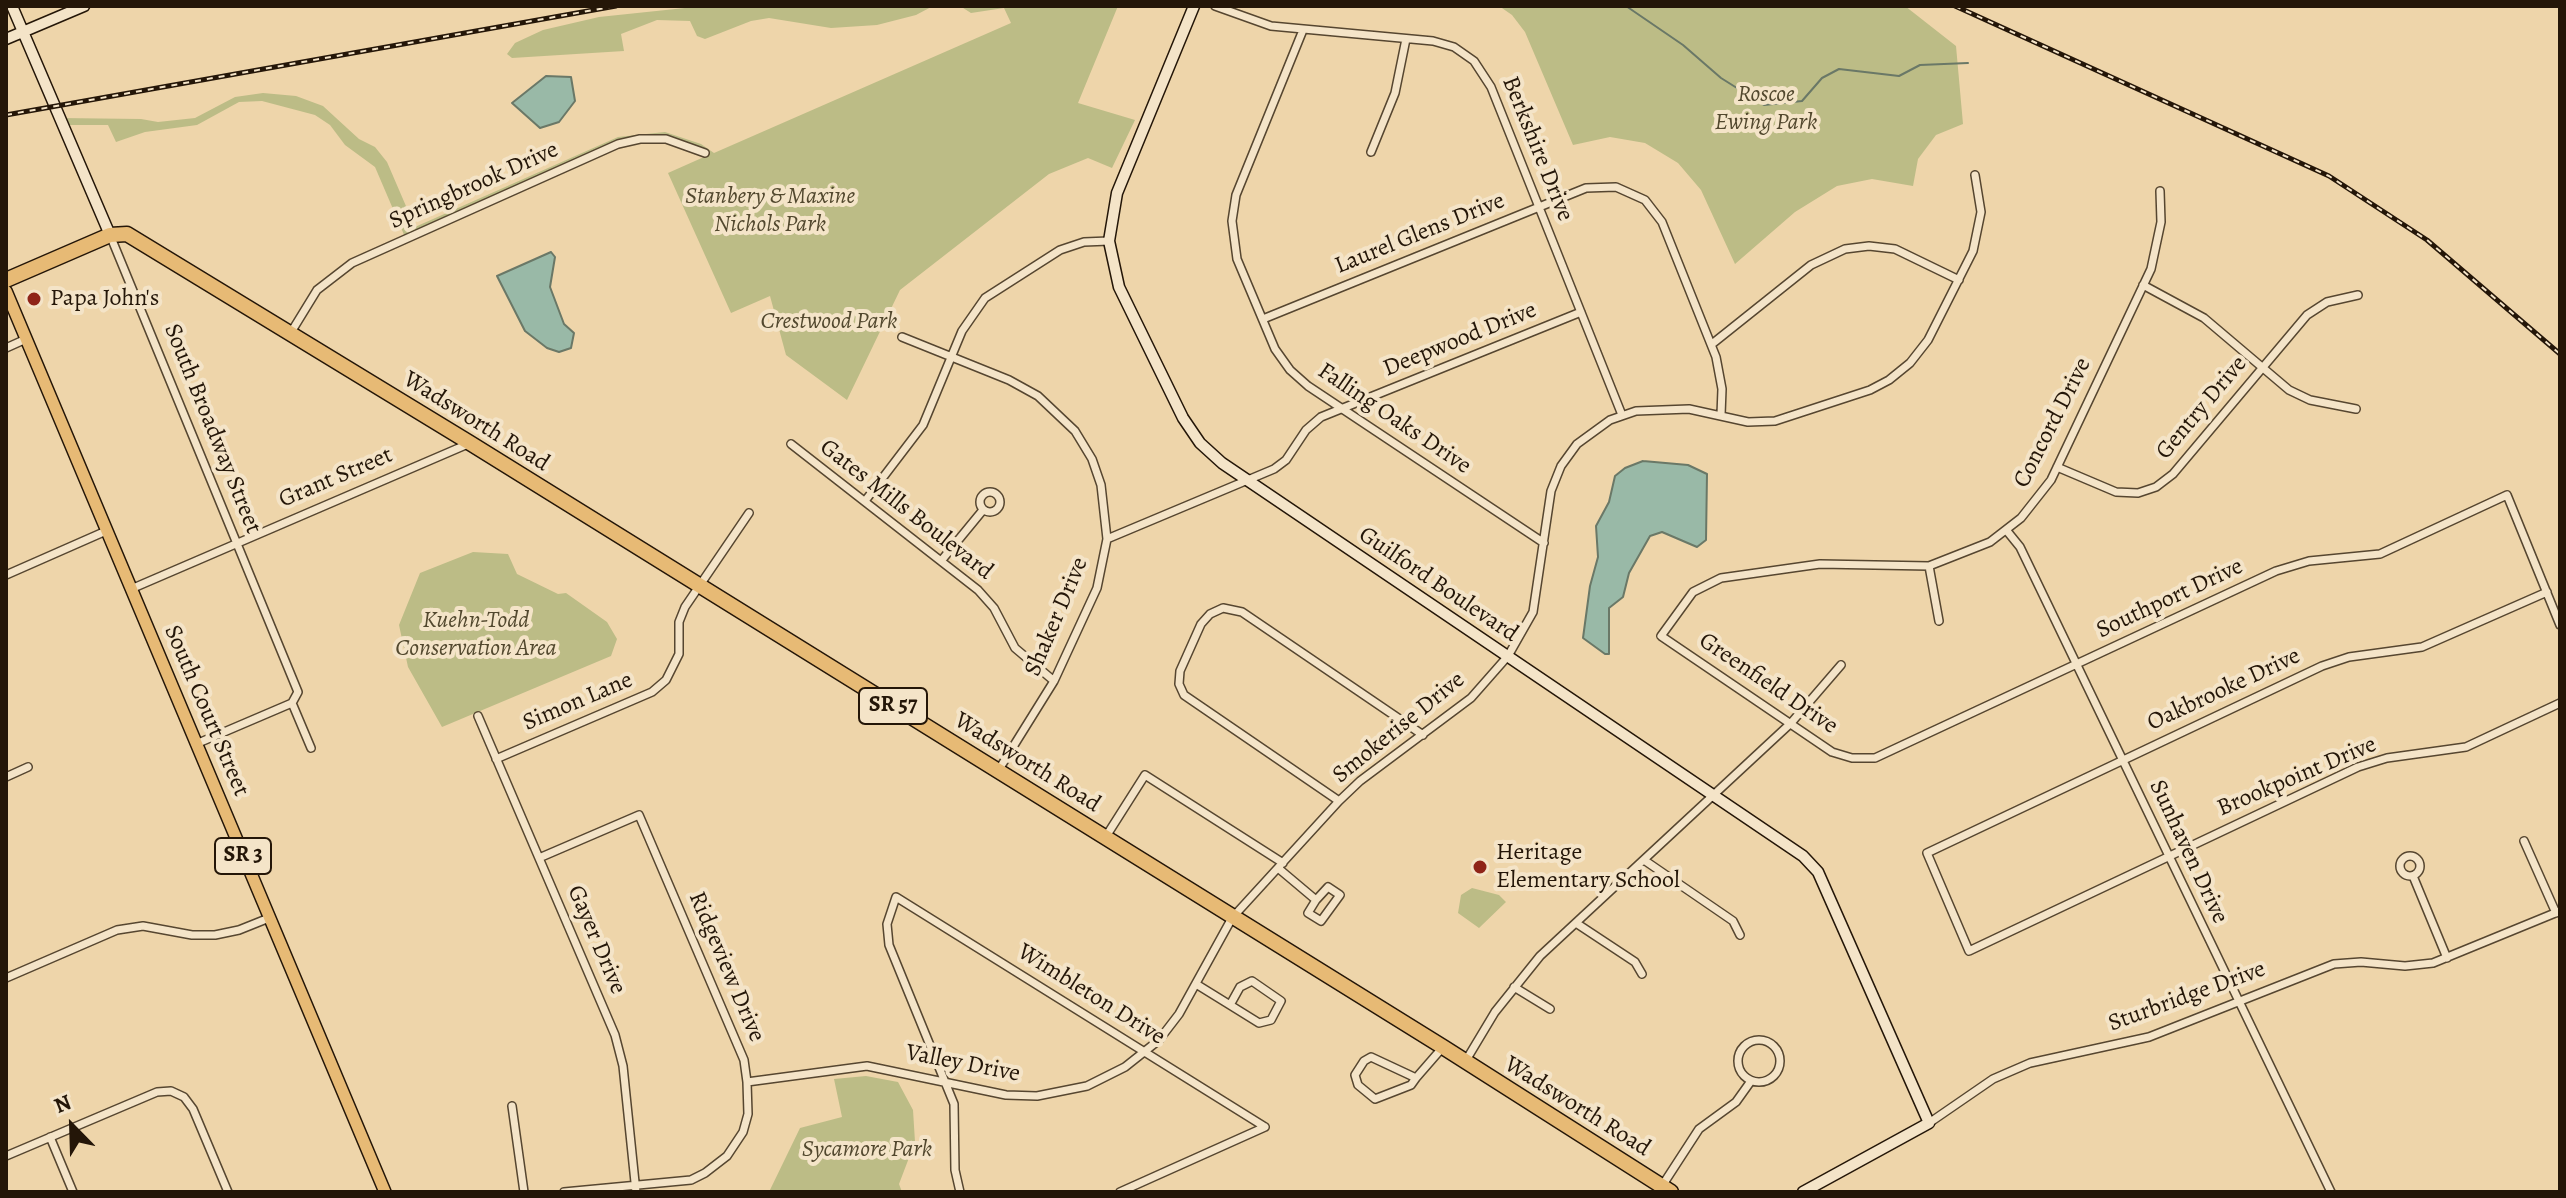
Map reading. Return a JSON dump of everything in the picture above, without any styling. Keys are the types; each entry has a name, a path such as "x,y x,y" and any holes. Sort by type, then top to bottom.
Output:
{"highway":[{"name":"Wadsworth Road","path":"110,235 127,234 470,443 1443,1047 1666,1189"},
{"path":"6,280 110,235"}],"main road":[{"name":"South Court Street","path":"6,291 385,1192"}],"street":[{"name":"South Broadway Street","path":"12,6 298,692 292,703"},
{"path":"6,39 84,6"},
{"name":"Guilford Boulevard","path":"1194,6 1117,193 1109,241 1119,287 1183,418 1211,453 1247,480 1803,856 1818,872 1929,1123"},
{"name":"Berkshire Drive","path":"1215,6 1257,23 1454,47 1482,71 1622,415"},
{"name":"Falling Oaks Drive","path":"1303,30 1233,207 1234,247 1263,319 1290,370 1342,409 1544,543"},
{"path":"1371,152 1395,93 1406,39"},
{"name":"Springbrook Drive","path":"290,334 317,290 352,263 618,144 640,139 666,139 705,153"},
{"name":"Smokerise Drive","path":"1232,918 1360,781 1471,698 1508,656 1533,612 1551,491 1561,466 1587,435 1622,415 1655,409 1721,415 1748,422 1775,421 1870,390 1889,380 1919,353 1973,251 1980,226 1975,175"},
{"name":"Laurel Glens Drive","path":"1263,319 1596,186 1626,190 1645,200 1662,222 1712,344 1720,373 1721,415"},
{"name":"Concord Drive","path":"1661,636 1693,592 1721,578 1820,564 1929,566 1975,550 2007,531 2033,506 2057,467 2143,285 2159,239 2160,191"},
{"path":"865,501 923,425 969,318 995,290 1060,250 1084,242 1109,241"},
{"path":"1712,344 1811,265 1845,249 1869,246 1895,249 1959,280"},
{"path":"2143,285 2204,318 2300,396 2356,409"},
{"name":"Gentry Drive","path":"2057,467 2116,492 2138,493 2156,487 2173,474 2307,315 2327,302 2358,295"},
{"name":"Deepwood Drive","path":"1107,539 1280,465 1313,423 1342,409 1581,312"},
{"name":"Shaker Drive","path":"902,337 1024,388 1069,424 1097,470 1105,503 1107,539 1097,588 1054,681 998,771"},
{"path":"6,348 26,339"},
{"name":"Grant Street","path":"131,589 470,443"},
{"name":"Gates Mills Boulevard","path":"791,444 986,598 1015,648 1054,681"},
{"name":"Southport Drive","path":"1856,759 1884,756 2276,571 2309,561 2380,554 2507,495 2547,592"},
{"path":"941,561 983,510"},
{"name":"Simon Lane","path":"496,759 659,687 676,663 682,613 749,513"},
{"path":"6,575 106,531"},
{"name":"Sunhaven Drive","path":"2007,531 2020,547 2331,1192"},
{"path":"1929,566 1939,621"},
{"path":"2547,592 2560,625"},
{"name":"Oakbrooke Drive","path":"1969,951 1927,853 2322,666 2349,657 2422,647 2547,592"},
{"path":"1339,801 1188,699 1181,689 1180,671 1201,624 1216,610 1230,608 1242,612 1423,735"},
{"name":"Greenfield Drive","path":"1661,636 1832,752 1856,759"},
{"path":"1465,1062 1514,987 1576,923 1791,723 1841,665"},
{"path":"196,744 292,703 311,748"},
{"name":"Brookpoint Drive","path":"1969,951 2358,767 2387,758 2466,747 2560,703"},
{"name":"Gayer Drive","path":"478,716 620,1051 634,1188"},
{"path":"6,777 28,767"},
{"path":"1105,838 1145,775 1280,865 1316,900"},
{"name":"Ridgeview Drive","path":"539,858 639,815 744,1060 747,1082 746,1122 739,1141 727,1156 691,1180 634,1188 564,1192"},
{"path":"2524,841 2558,912"},
{"path":"1644,860 1733,921 1740,935"},
{"path":"2413,876 2447,958"},
{"path":"1328,887 1340,895 1321,921 1308,913 1316,900 1328,887"},
{"name":"Wimbleton Drive","path":"945,1082 889,945 887,924 896,897 1265,1127 1120,1192"},
{"name":"Sturbridge Drive","path":"1803,1192 1929,1123 1993,1079 2030,1063 2140,1040 2334,964 2361,962 2405,966 2447,958 2558,912"},
{"path":"6,978 117,930 143,926 192,935 215,935 239,930 269,918"},
{"name":"Valley Drive","path":"747,1082 867,1066 1006,1095 1051,1095 1100,1081 1145,1052 1179,1014 1232,918"},
{"path":"1576,923 1635,962 1642,974"},
{"path":"1196,984 1230,1005 1263,1023 1271,1020 1281,1001 1252,981 1240,987 1230,1005"},
{"path":"1514,987 1550,1009"},
{"path":"1765,1041 1776,1048 1780,1068 1765,1082 1751,1081 1741,1072 1738,1058 1745,1046 1765,1041"},
{"path":"1416,1078 1371,1057 1364,1061 1355,1075 1358,1085 1375,1099 1411,1085 1443,1047"},
{"path":"1666,1189 1699,1129 1736,1102 1751,1081"},
{"path":"945,1082 957,1113 955,1170 960,1192"},
{"path":"6,1156 157,1092 171,1091 184,1097 193,1109 228,1192"},
{"path":"512,1106 524,1192"},
{"path":"50,1137 73,1192"}],"green space":[{"path":"704,6 933,6 916,15 877,25 831,28 769,18 751,21 705,39 697,36 690,21 657,20 621,34 624,51 512,58 507,54 515,43 543,30 599,17"},
{"name":"Stanbery & Maxine Nichols Park","path":"960,6 1118,6 1078,103 1135,120 1112,168 1088,158 1049,174 900,290 847,400 786,355 770,296 731,313 668,173 704,157 706,152 681,141 640,136 405,237 375,167 345,145 330,125 315,115 262,101 239,102 197,125 145,132 116,142 108,125 63,125 60,118 158,122 195,118 235,97 263,93 296,96 323,106 359,139 375,147 387,162 415,227 618,137 665,132 701,144 714,153 1011,23 1004,8 971,13"},
{"name":"Roscoe Ewing Park","path":"1499,6 1905,6 1956,46 1963,124 1936,135 1918,159 1913,186 1872,179 1837,186 1795,212 1735,264 1701,190 1678,163 1645,143 1610,137 1573,145 1525,32 1512,15"},
{"name":"Kuehn-Todd Conservation Area","path":"473,552 508,554 517,574 558,594 566,593 607,622 617,639 611,656 442,727 408,667 399,625 420,573"},
{"path":"1472,888 1499,895 1506,902 1479,928 1458,913 1461,895"},
{"name":"Sycamore Park","path":"866,1076 898,1082 913,1110 915,1142 899,1184 902,1192 769,1192 800,1128 842,1117 834,1079"}],"shaded area":[{"path":"546,76 571,77 575,101 559,122 540,128 512,103"},
{"path":"551,252 555,257 550,287 564,324 574,333 571,348 559,352 547,348 525,331 497,276"},
{"path":"1643,461 1688,465 1707,474 1706,540 1697,547 1662,532 1650,536 1629,573 1623,597 1609,608 1609,654 1605,654 1583,638 1590,586 1598,557 1596,526 1609,502 1615,476"}],"waterway":[{"path":"1626,6 1683,45 1721,78 1764,105 1802,101 1822,78 1839,69 1899,76 1920,65 1968,63"}],"railway":[{"path":"6,115 616,6"},
{"path":"1955,6 2329,176 2427,240 2560,354"}],"place":[{"name":"Papa John's","path":"34,299"},
{"name":"Heritage Elementary School","path":"1480,867"}],"park label":[{"name":"Crestwood Park","path":"829,322"}]}
